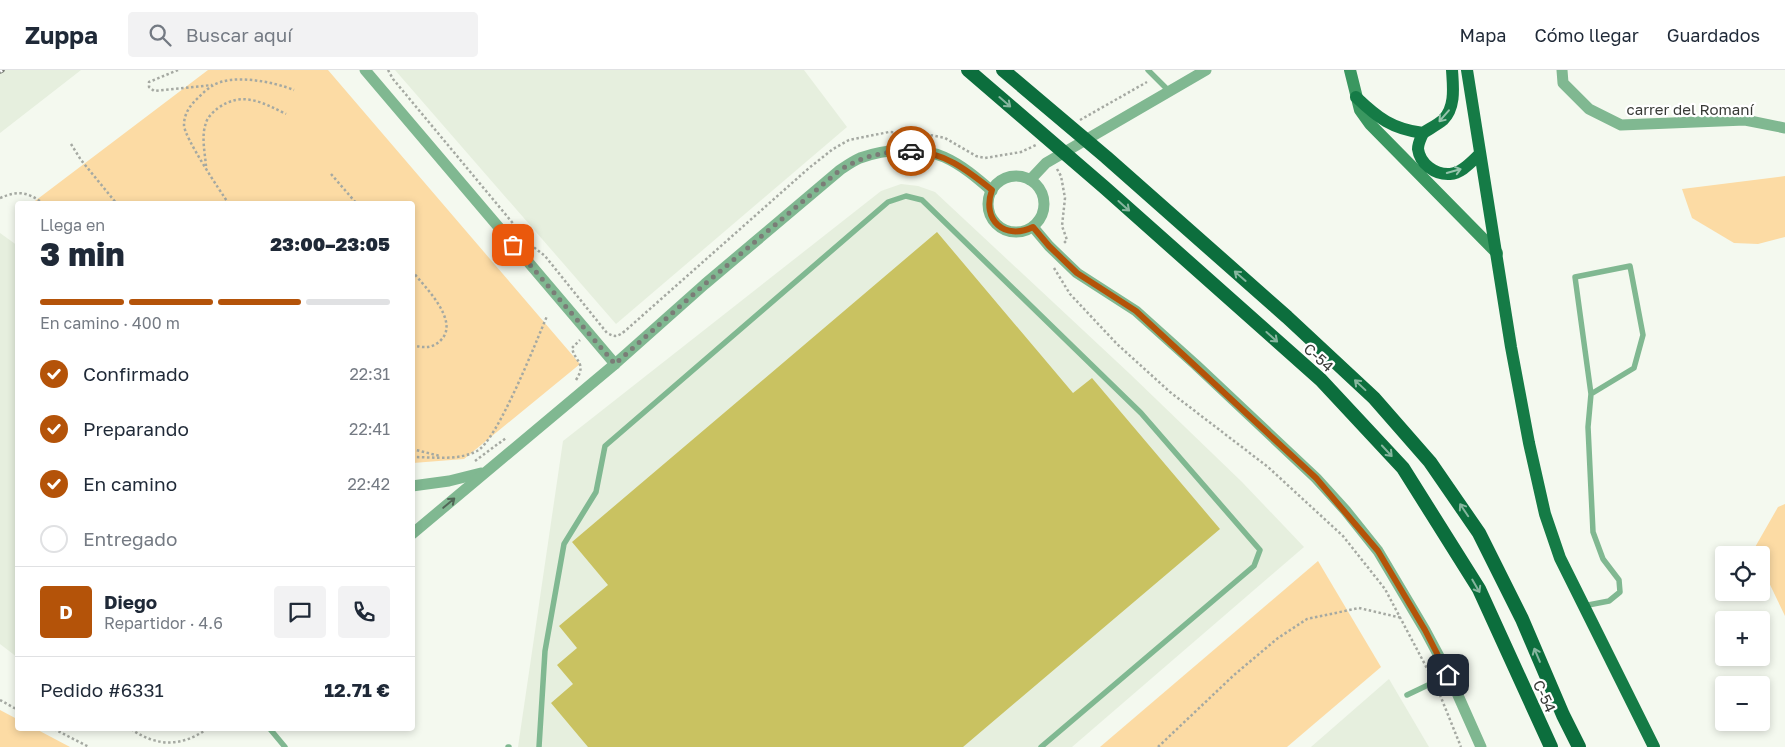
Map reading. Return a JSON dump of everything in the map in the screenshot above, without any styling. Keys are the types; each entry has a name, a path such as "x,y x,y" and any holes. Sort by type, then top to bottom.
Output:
{"highway":[{"name":"C-54","path":"968,70 1041,140 1088,173 1321,380 1403,468 1478,589 1551,747"},
{"name":"C-54","path":"1002,70 1070,122 1106,157 1287,317 1366,391 1430,462 1479,533 1522,619 1562,716 1579,747"}],"main road":[{"path":"1452,70 1453,93 1451,108 1444,119 1423,133 1418,149 1422,160 1431,170 1439,174 1451,174 1462,170 1480,154"},
{"path":"1467,70 1511,347 1527,434 1545,514 1560,558 1654,747"},
{"path":"1354,74 1356,97 1360,110 1370,124 1497,253"},
{"path":"1356,97 1378,118 1406,131 1423,133"}],"street":[{"path":"364,70 615,364"},
{"path":"1030,180 1046,164 1206,70"},
{"name":"carrer del Romaní","path":"1562,70 1563,83 1588,109 1620,124 1745,120 1785,128"},
{"path":"415,531 615,364 705,284 840,170 859,159 882,153 923,151 944,157 969,172 992,190"},
{"path":"1013,176 1030,180 1038,186 1042,194 1043,212 1033,227 1025,231 1015,232 1006,230 992,218 989,209 989,199 992,190 1004,179 1013,176"},
{"path":"1033,227 1049,246 1077,273 1136,311 1316,478 1378,551 1425,630 1448,675 1480,747"},
{"path":"415,486 449,481 486,472"}],"lane":[{"path":"1148,70 1169,91"},
{"path":"538,747 545,651 564,544 596,492 605,446 888,202 906,196 922,200 1134,406 1260,550 1254,566 1041,747"},
{"path":"1583,606 1609,601 1620,592 1619,580 1603,559 1593,532 1588,427 1591,394 1575,277 1630,266 1643,335 1634,368 1591,394"},
{"path":"1407,695 1448,675"},
{"path":"272,731 285,747"}],"path":[{"path":"178,70 149,82 149,86 154,91 213,85 232,80 259,80 279,84 294,90"},
{"path":"388,70 393,79 531,245 545,256 607,334 614,337 625,331 810,168 833,150 850,140 889,132 920,133 945,138 976,156 995,158 1012,152 1021,152 1041,140"},
{"path":"1070,122 1155,77"},
{"path":"213,85 195,100 186,113 184,125 187,138 227,201"},
{"path":"206,167 204,142 206,123 214,111 226,102 239,99 255,100 286,114"},
{"path":"72,144 81,160 115,201"},
{"path":"331,174 354,201"},
{"path":"1062,184 1065,198 1062,226 1067,240"},
{"path":"0,198 24,193 34,196 40,201"},
{"path":"1052,266 1070,294 1117,344 1170,392 1268,467 1343,536 1385,589 1434,682 1461,747"},
{"path":"415,275 436,300 445,316 448,327 446,334 433,347 424,348 415,346"},
{"path":"415,457 463,456 484,447 501,419 547,316"},
{"path":"572,348 581,367 580,375 576,380"},
{"path":"472,463 510,434"},
{"path":"484,447 492,456"},
{"path":"415,450 446,457"},
{"path":"1158,747 1241,669 1278,638 1307,619 1359,608 1400,617 1408,622"},
{"path":"0,700 15,708"},
{"path":"58,731 89,747"},
{"path":"134,731 155,743 170,744 184,743 204,731"}],"shaded area":[{"path":"0,70 81,70 0,133"},
{"path":"208,70 328,70 580,364 464,459 415,463 415,201 35,201"},
{"path":"395,70 804,70 847,127 616,324"},
{"path":"1785,176 1785,237 1758,244 1734,243 1692,218 1682,189"},
{"path":"901,184 918,186 935,192 1130,374 1242,482 1304,547 1072,747 518,747 563,441 881,191"},
{"path":"0,233 15,244 15,655 0,644"},
{"path":"1785,504 1785,616 1770,585 1770,546 1756,546 1778,507"},
{"path":"1318,561 1381,667 1287,747 1100,747"},
{"path":"1389,679 1429,747 1311,747"},
{"path":"0,710 15,718 15,731 40,731 70,747 0,747"}],"building":[{"path":"937,232 1073,393 1092,378 1220,529 963,747 588,747 551,703 573,684 557,665 577,648 559,626 608,585 572,542"}],"way so far":[{"path":"513,245 615,364 705,284 840,170 859,159 882,153 911,151"}],"route":[{"path":"911,151 923,151 944,157 969,172 992,190 989,199 989,209 992,218 998,225 1006,230 1015,232 1025,231 1033,227 1049,246 1077,273 1136,311 1316,478 1346,511 1378,551 1425,630 1448,675"}]}
